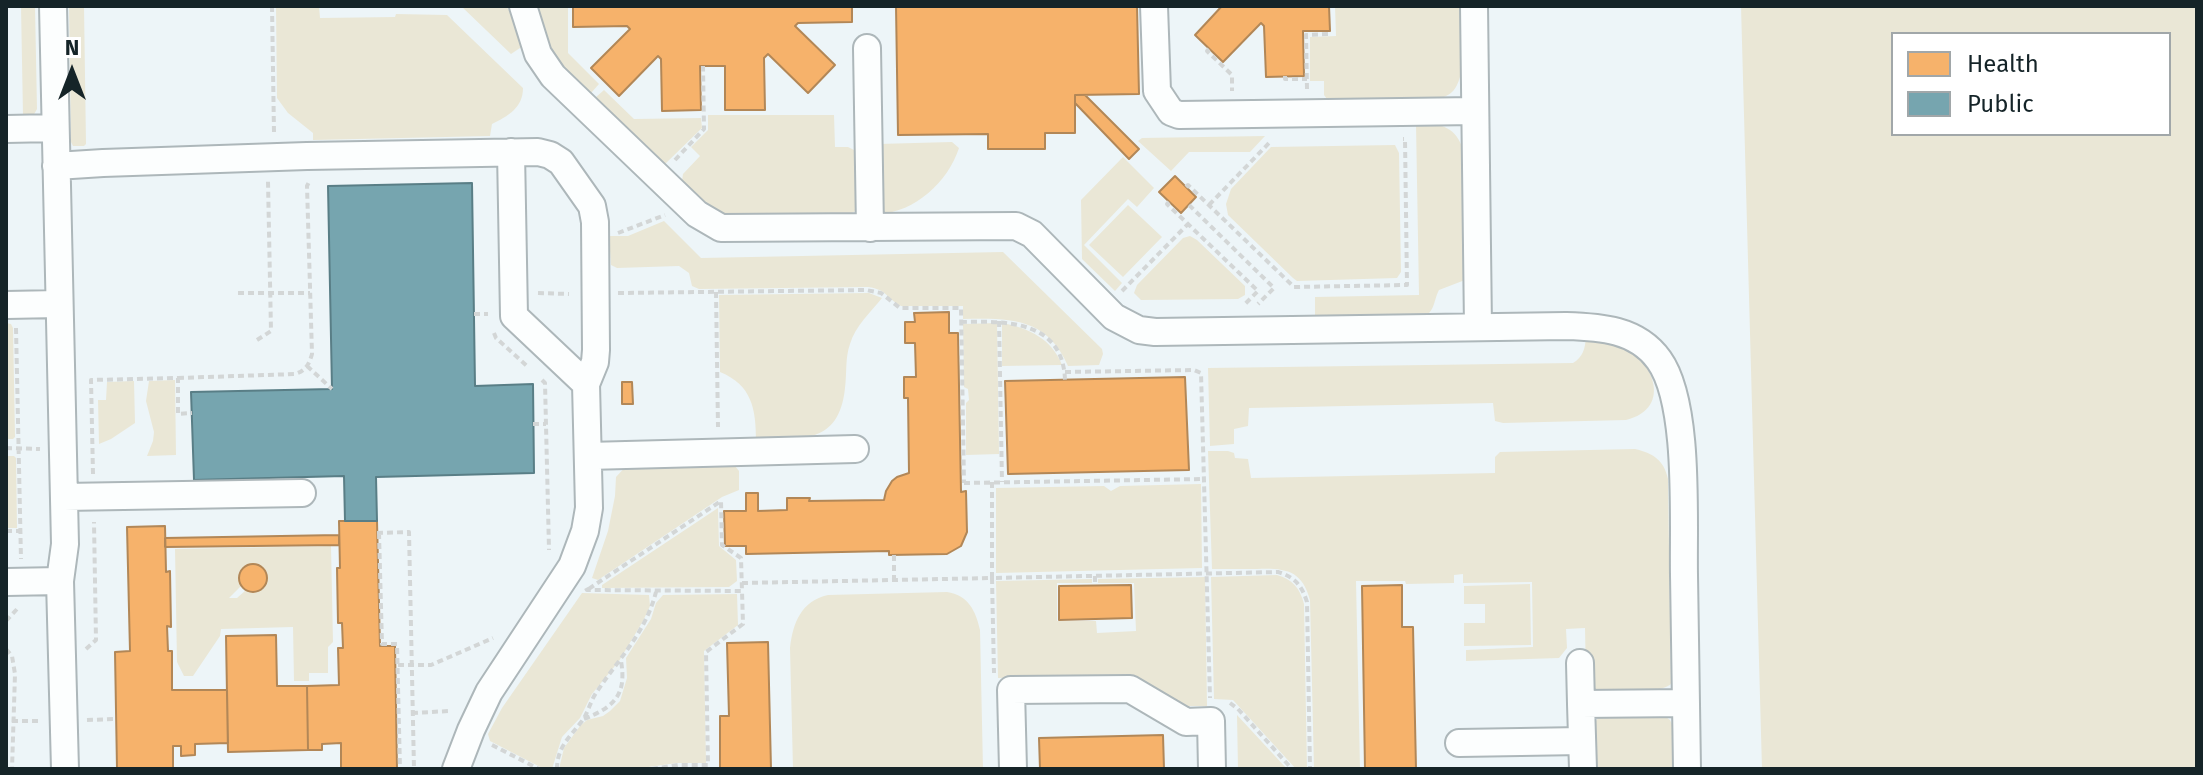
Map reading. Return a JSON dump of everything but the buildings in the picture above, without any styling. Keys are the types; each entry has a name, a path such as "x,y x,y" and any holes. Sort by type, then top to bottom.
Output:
{"lane":[{"path":"53,6 65,544 60,581 65,769"},
{"path":"523,6 538,54 553,76 688,205 709,223 721,228 1007,226 1024,229 1114,317 1139,330 1155,332 1566,326 1605,328 1634,337 1659,359 1668,376 1682,453 1687,769"},
{"path":"1154,6 1157,91 1171,112 1179,115 1475,111"},
{"path":"1474,6 1478,327"},
{"path":"867,48 870,228"},
{"path":"6,129 55,128"},
{"path":"511,152 514,316 586,384"},
{"path":"56,166 538,152 561,162 592,206 596,350 595,362 586,384 589,508 585,531 560,563 489,692 456,769"},
{"path":"9,313 59,304"},
{"path":"588,456 855,449"},
{"path":"64,497 302,493"},
{"path":"14,574 60,581"},
{"path":"1580,663 1583,769"},
{"path":"1013,769 1011,690 1130,689 1186,722 1211,721 1212,769"},
{"path":"1581,704 1686,703"},
{"path":"1459,743 1582,741"}],"path":[{"path":"272,6 274,139"},
{"path":"1307,114 1306,35 1330,34"},
{"path":"1209,49 1207,51 1232,75 1232,116"},
{"path":"658,177 704,129 703,66"},
{"path":"1285,76 1285,79 1307,79"},
{"path":"1186,187 1188,185 1294,287 1407,285 1405,139 1390,139"},
{"path":"1209,205 1270,141 1285,141"},
{"path":"257,340 271,331 268,175"},
{"path":"178,378 295,374 307,366 312,354 307,186 313,175"},
{"path":"1169,202 1167,204 1258,291 1243,306"},
{"path":"595,234 621,233 688,205"},
{"path":"1189,205 1274,288 1256,307"},
{"path":"1130,299 1122,291 1188,224"},
{"path":"680,293 875,291 900,308 961,308 962,483 1204,479"},
{"path":"716,292 718,430"},
{"path":"238,293 310,293"},
{"path":"9,313 16,328 20,531 14,574"},
{"path":"474,314 492,314"},
{"path":"961,322 999,321 1041,334 1059,352 1065,366 1065,380"},
{"path":"999,321 1002,482"},
{"path":"493,328 496,338 545,383 549,534 560,563 587,590 742,591"},
{"path":"307,366 332,389"},
{"path":"1065,372 1194,370 1201,373 1210,703 1219,703"},
{"path":"533,424 546,424"},
{"path":"992,482 992,578"},
{"path":"587,590 721,501 722,545 741,558 743,624 706,652 708,765 652,769"},
{"path":"6,531 20,531"},
{"path":"400,769 397,644 382,644 378,533 409,532 414,769"},
{"path":"894,555 894,580"},
{"path":"742,583 1278,572 1288,575 1304,590 1307,602 1310,769"},
{"path":"1095,576 1095,586"},
{"path":"557,769 561,747 584,719 593,697 647,621 656,592"},
{"path":"398,665 431,665 492,639 500,629"},
{"path":"6,649 14,662 9,726 12,769"},
{"path":"584,719 614,703 623,681 621,661"},
{"path":"1227,702 1238,709 1292,769"},
{"path":"486,742 539,769"}],"shaded area":[{"path":"21,6 35,6 37,109 33,116 23,116"},
{"path":"69,6 84,6 84,146 73,146 71,142"},
{"path":"276,6 319,6 320,18 447,15 523,88 520,101 509,114 492,124 490,136 313,140 313,133 288,113 277,98"},
{"path":"461,6 506,6 523,46 511,54"},
{"path":"537,6 568,6 568,53 599,84 591,93 553,56"},
{"path":"1335,6 1462,6 1463,57 1455,88 1436,100 1330,103 1324,95 1324,81 1310,81 1310,37 1336,36"},
{"path":"1741,6 2197,6 2197,769 1762,769"},
{"path":"604,90 634,119 701,118 702,128 664,165 595,98"},
{"path":"708,115 834,115 835,147 848,147 856,151 856,211 847,215 731,217 710,208 682,181 683,174 700,156 691,147 708,130"},
{"path":"1416,124 1434,124 1448,129 1458,138 1465,155 1465,280 1439,290 1433,308 1425,316 1315,318 1315,297 1419,295"},
{"path":"1265,136 1250,152 1189,152 1171,171 1138,141 1142,138"},
{"path":"952,142 959,148 954,161 928,193 905,208 879,214 878,144"},
{"path":"1395,145 1399,153 1401,272 1397,278 1297,281 1228,215 1226,204 1231,189 1271,147"},
{"path":"1123,157 1154,188 1137,207 1128,199 1084,245 1122,283 1115,291 1082,259 1081,200"},
{"path":"1128,205 1162,237 1123,277 1089,245"},
{"path":"664,221 701,258 1003,252 1102,349 1103,354 1099,365 1068,366 1059,350 1038,329 996,319 963,319 963,306 901,306 875,288 699,289 692,286 689,273 679,266 617,268 611,265 609,236 628,236"},
{"path":"1190,236 1245,286 1245,295 1238,299 1141,300 1134,293 1137,285 1183,238"},
{"path":"869,293 882,298 852,337 847,355 845,388 835,420 816,435 756,441 750,399 739,384 720,372 719,295"},
{"path":"6,323 13,328 13,439 6,439"},
{"path":"997,323 999,454 966,455 966,403 969,400 968,389 964,387 963,324"},
{"path":"1002,323 1038,336 1052,348 1062,365 1002,366"},
{"path":"1586,337 1617,341 1640,358 1653,382 1654,394 1650,405 1641,414 1626,420 1503,423 1495,421 1493,403 1249,408 1248,426 1234,429 1234,444 1210,446 1208,368 1573,363 1583,352"},
{"path":"175,380 176,455 147,456 154,432 146,401 149,381"},
{"path":"134,381 135,423 99,444 98,400 106,400 107,382"},
{"path":"1635,449 1657,458 1668,479 1671,684 1644,692 1591,690 1586,679 1585,628 1566,629 1567,648 1559,658 1466,661 1466,650 1533,647 1532,582 1463,583 1463,574 1454,575 1454,583 1356,581 1360,769 1314,769 1310,600 1307,590 1297,577 1284,570 1212,569 1208,451 1228,451 1234,453 1235,458 1248,459 1251,478 1495,473 1495,457 1500,452"},
{"path":"6,456 16,458 17,528 6,528"},
{"path":"731,461 739,471 739,490 722,497 598,580 592,578 608,531 616,477 628,464"},
{"path":"1201,484 1202,568 996,573 996,488 1104,486 1111,491 1120,486"},
{"path":"718,508 719,546 736,560 737,581 729,587 602,588 602,585"},
{"path":"331,546 333,642 328,647 328,673 309,673 309,681 294,681 293,627 221,629 220,636 193,676 184,676 177,662 175,549","holes":["246,565 259,565 267,572 267,582 258,591 246,590 237,598 229,598 241,586 239,572"]},
{"path":"1277,575 1295,585 1304,604 1307,769 1296,769 1233,700 1214,699 1211,577"},
{"path":"1205,577 1207,706 1184,706 1132,676 998,678 996,581 1092,579 1092,583 1057,583 1057,621 1096,621 1097,633 1136,631 1134,583 1098,583 1098,579"},
{"path":"1530,584 1531,645 1464,646 1464,623 1485,623 1485,604 1464,604 1464,586"},
{"path":"947,592 966,600 980,630 983,769 793,769 790,648 796,622 805,608 828,595"},
{"path":"582,593 649,595 650,606 619,661 592,694 580,718 562,737 552,769 544,769 490,741 488,734 502,708"},
{"path":"737,594 738,625 704,651 706,763 677,763 634,769 559,769 564,748 580,726 587,720 603,716 620,701 627,678 626,658 663,595"},
{"path":"1237,715 1287,769 1238,769"},
{"path":"1663,715 1672,724 1672,769 1594,769 1593,725 1598,718"}]}
